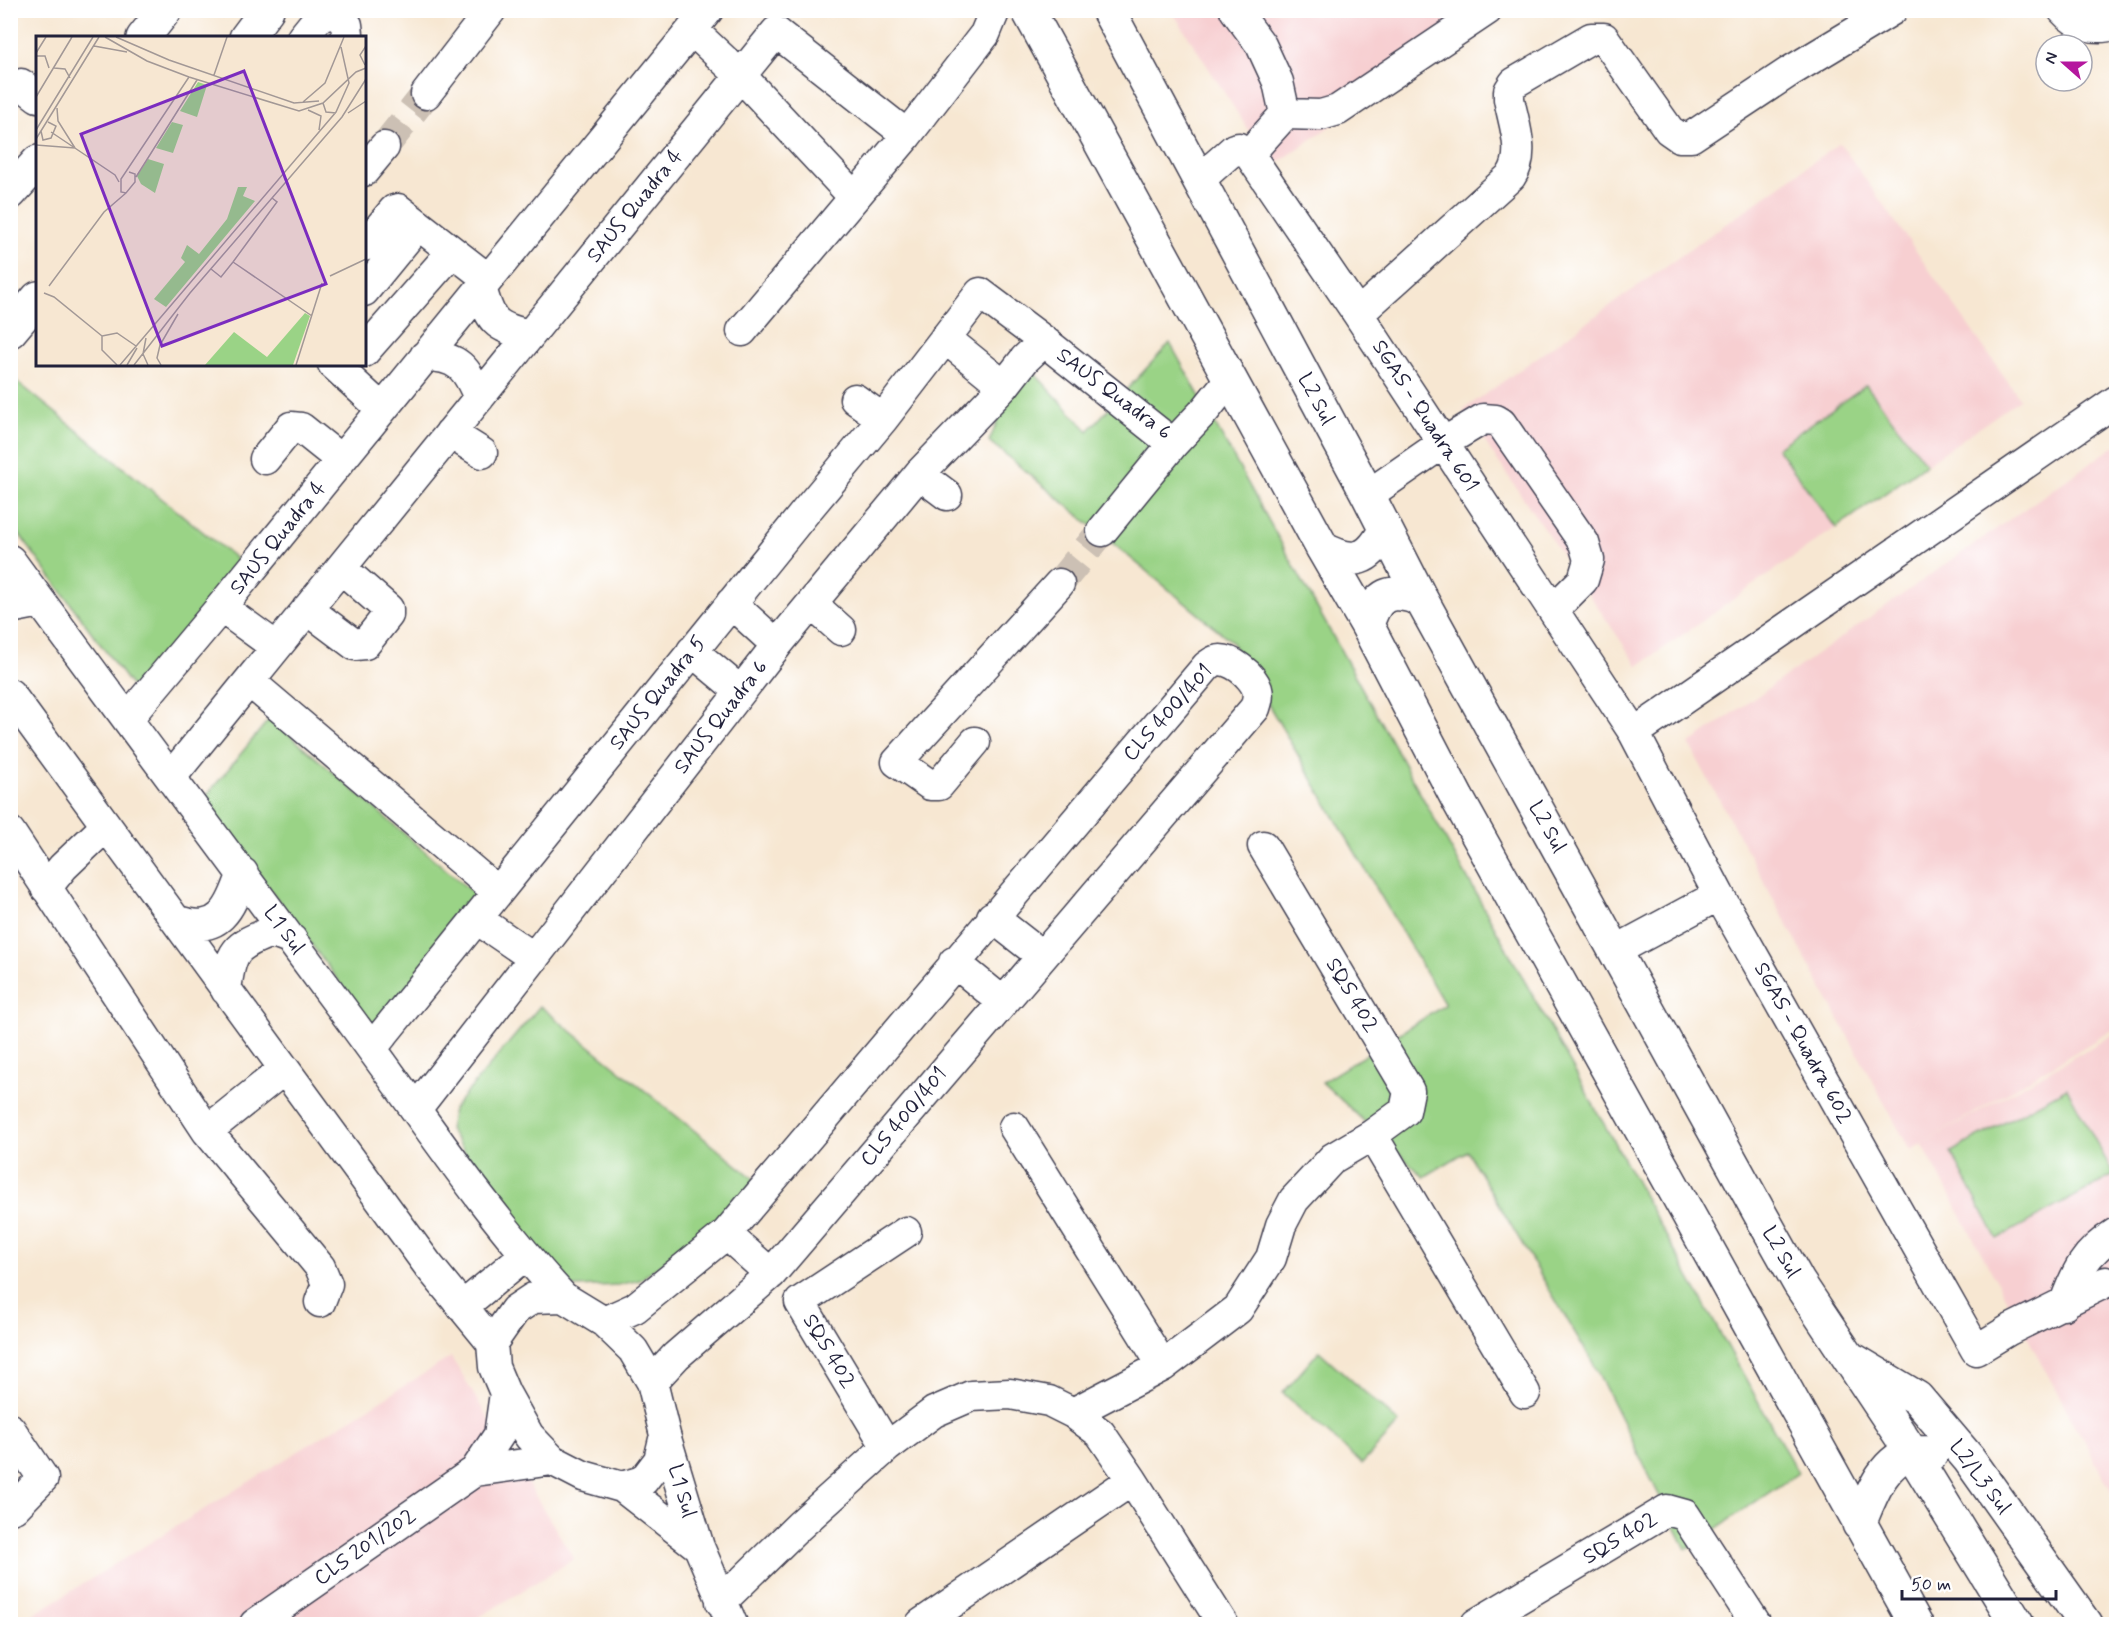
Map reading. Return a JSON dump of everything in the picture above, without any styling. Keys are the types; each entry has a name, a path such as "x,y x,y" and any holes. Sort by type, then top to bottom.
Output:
{"main road":[{"path":"145,36 165,10"},
{"path":"248,36 267,10"},
{"name":"L2 Sul","path":"1108,10 1368,495 1421,599 1793,1273 1912,1453 2017,1624"},
{"path":"1035,24 1367,625 1457,798 1916,1624"},
{"path":"10,193 36,164"},
{"path":"10,331 36,300"},
{"path":"1323,549 1339,557 1352,559 1365,556 1378,543 1385,530"},
{"path":"1367,625 1372,609 1384,596 1394,593 1407,594 1421,599"},
{"name":"L2/L3 Sul","path":"1847,1356 1917,1398 1969,1459 2086,1624"},
{"path":"1859,1524 1879,1481 1894,1463 1912,1453 1931,1453 1969,1459"}],"street":[{"path":"426,94 491,10"},
{"path":"1235,10 1261,45 1270,63 1278,82 1285,114"},
{"path":"1199,180 1234,149 1239,148 1249,154 1285,114 1321,115 1338,110 1487,10"},
{"path":"1358,314 1511,176 1518,166 1520,154 1509,91 1514,83 1549,61 1591,38 1604,38 1669,130 1679,137 1691,137 1789,72 1892,10"},
{"path":"2063,10 2073,20 2084,26 2114,28"},
{"path":"304,36 323,12 328,11 333,12 347,25 346,36"},
{"name":"SAUS Quadra 4","path":"128,718 700,20 741,76"},
{"path":"742,331 907,135 990,22 1004,27 1023,29 1035,24"},
{"name":"SAUS Quadra 4","path":"171,777 776,32 907,135"},
{"path":"741,76 854,197"},
{"path":"366,169 384,147"},
{"name":"SGAS - Quadra 601","path":"1249,154 1358,314 1634,733"},
{"path":"366,244 396,209 452,252 484,283 488,311 498,324 509,331 530,335"},
{"path":"366,289 418,225"},
{"path":"366,350 452,252"},
{"name":"SAUS Quadra 6","path":"980,294 1044,341 1173,444 1230,379"},
{"name":"SAUS Quadra 5","path":"372,1048 692,651 883,419 980,294"},
{"path":"945,339 1004,386"},
{"name":"SAUS Quadra 6","path":"416,1109 777,645 813,605 919,474 1044,341"},
{"path":"425,356 442,356 458,362 471,378 479,398"},
{"path":"344,368 382,409"},
{"path":"855,399 883,419"},
{"path":"1634,733 2116,401"},
{"path":"1368,495 1443,443 1483,419 1496,420 1501,423 1584,543 1589,560 1584,580 1553,609"},
{"path":"265,459 291,427 301,428 340,460"},
{"path":"450,433 482,453"},
{"path":"1102,531 1173,444"},
{"path":"919,474 947,495"},
{"name":"L1 Sul","path":"10,560 372,1048 453,1161 525,1255 563,1297"},
{"path":"307,609 355,645 364,644 388,615 388,609 341,568"},
{"path":"975,742 939,784 930,785 897,762 1059,584"},
{"path":"10,608 41,602"},
{"path":"731,603 777,645"},
{"path":"813,605 841,630"},
{"name":"SAUS Quadra 4","path":"221,607 276,647"},
{"path":"692,651 740,691"},
{"name":"CLS 400/401","path":"604,1322 635,1308 726,1234 992,917 1207,666 1217,660 1229,662 1252,679 1258,699 1255,708 771,1275 676,1356 652,1382"},
{"path":"249,681 498,892"},
{"path":"10,694 419,1254 492,1343 494,1367 505,1394 529,1436 552,1460 583,1476 622,1487 643,1481 659,1460 665,1435 652,1382 633,1350 604,1322 563,1297 533,1298 515,1310 492,1343"},
{"name":"SGAS - Quadra 602","path":"1634,733 1719,895 1976,1350 2009,1330 2064,1305"},
{"path":"46,888 63,867 106,826"},
{"path":"10,832 207,1131 320,1267 327,1284 320,1302"},
{"name":"SQS 402","path":"1073,1413 1163,1366 1238,1309 1271,1258 1281,1225 1294,1200 1333,1158 1405,1112 1409,1091 1263,846"},
{"path":"178,921 195,926 216,921 229,908 243,873"},
{"path":"1615,951 1719,895"},
{"path":"992,917 1041,956"},
{"path":"477,919 534,958"},
{"path":"226,990 229,968 235,951 248,941 271,932 291,940"},
{"path":"954,962 1003,1002"},
{"path":"207,1131 283,1070"},
{"path":"1014,1126 1163,1366"},
{"path":"1372,1135 1525,1393"},
{"name":"SQS 402","path":"886,1447 800,1302 906,1232"},
{"path":"2064,1305 2074,1279 2086,1258 2102,1242 2116,1233"},
{"path":"726,1234 771,1275"},
{"path":"462,1307 525,1255"},
{"path":"2064,1305 2106,1282"},
{"name":"CLS 201/202","path":"255,1624 475,1471 499,1435 505,1394"},
{"path":"727,1613 799,1526 886,1447 934,1412 971,1396 1010,1394 1049,1401 1073,1413 1100,1433 1223,1624"},
{"path":"10,1429 43,1478 14,1508 10,1509"},
{"name":"L1 Sul","path":"665,1435 699,1547 727,1613"},
{"name":"CLS 201/202","path":"475,1471 552,1460"},
{"path":"921,1624 1132,1480"},
{"name":"L1 Sul","path":"622,1487 699,1547"},
{"name":"SQS 402","path":"1476,1624 1667,1510 1685,1515 1690,1521 1756,1624"}],"shaded area":[{"path":"1172,11 1494,11 1272,167"},
{"path":"1840,143 2020,399 1638,666 1463,410"},
{"path":"2116,445 2116,1028 1923,1143 2116,1033 2116,1500 1922,1144 1910,1150 1689,744"},
{"path":"451,1357 574,1559 468,1624 18,1624"}],"green space":[{"path":"1170,343 1798,1473 1686,1549 1593,1363 1467,1151 1424,1177 1322,1082 1445,1005 1231,641 989,441 1024,362 1088,431"},
{"path":"10,376 244,565 137,694 11,523"},
{"path":"1866,385 1926,464 1836,528 1777,448"},
{"path":"270,718 479,898 374,1028 203,800"},
{"path":"540,1006 763,1186 640,1280 618,1285 556,1288 449,1129 453,1109"},
{"path":"2067,1088 2114,1175 1997,1239 1951,1152"},
{"path":"1319,1351 1399,1423 1362,1464 1283,1393"}],"tunnel":[{"path":"384,147 426,94"},
{"path":"1059,584 1102,531"}]}
